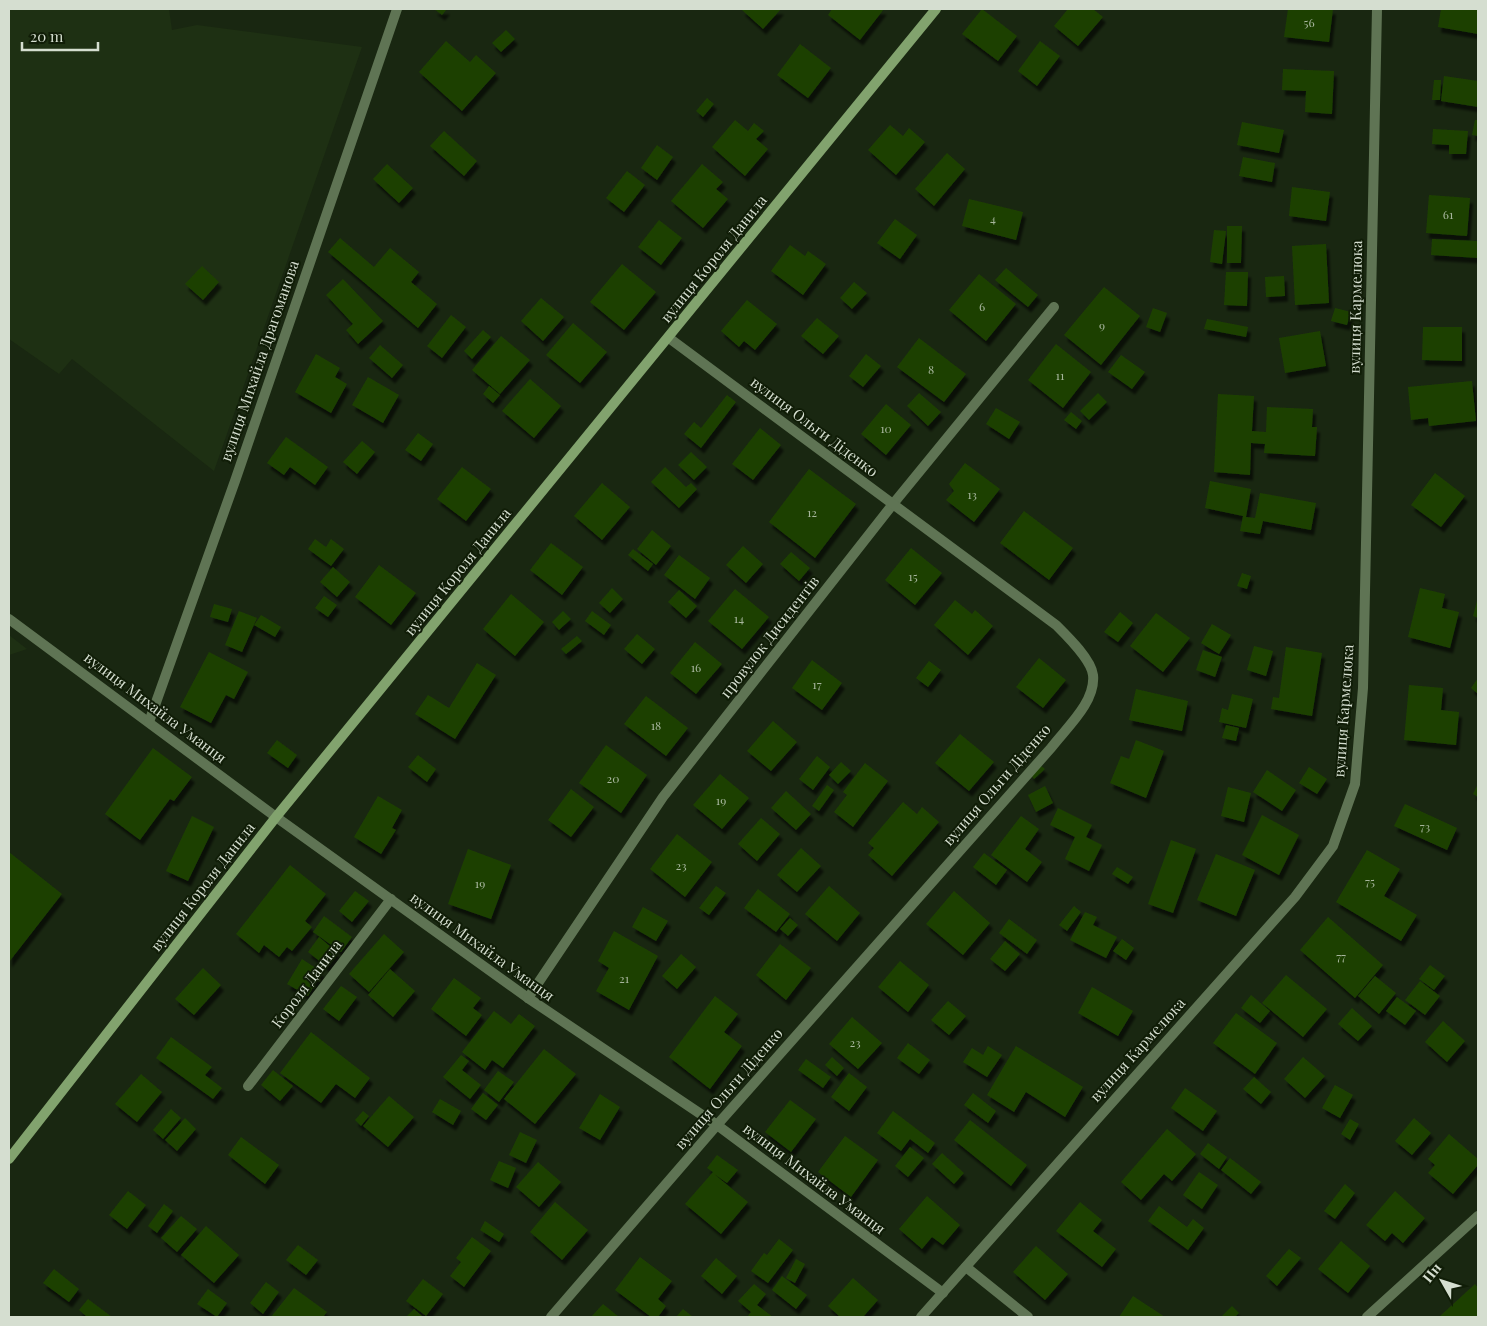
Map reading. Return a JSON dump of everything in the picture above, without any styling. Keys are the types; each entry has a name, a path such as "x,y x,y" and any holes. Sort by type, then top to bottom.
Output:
{"main road":[{"name":"вулиця Короля Данила","path":"9,1159 276,817 936,9"}],"street":[{"name":"вулиця Михайла Драгоманова","path":"148,722 235,481 397,9"},
{"name":"вулиця Кармелюка","path":"921,1317 1295,897 1333,846 1355,784 1363,688 1377,9"},
{"name":"провулок Дисидентів","path":"528,998 663,797 893,504 1054,308"},
{"name":"вулиця Ольги Діденко","path":"551,1317 717,1125 1052,748 1090,697 1093,674 1082,654 1056,625 669,338"},
{"name":"вулиця Михайла Уманця","path":"9,619 276,817 528,998 717,1125 943,1293"},
{"name":"Короля Данила","path":"248,1086 391,899"},
{"path":"1367,1317 1478,1216"},
{"path":"966,1267 1028,1317"}],"shaded area":[{"path":"9,9 169,9 172,30 197,25 362,47 214,471 72,359 59,374 9,339"},
{"path":"9,635 27,649 9,655"}],"building":[{"path":"434,9 447,9 442,15"},
{"path":"743,9 781,9 763,29"},
{"path":"832,9 884,9 860,40 828,15"},
{"path":"982,9 1017,36 998,61 962,34"},
{"path":"1068,9 1093,9 1103,17 1078,46 1054,26"},
{"path":"1288,9 1333,9 1329,42 1284,37"},
{"path":"1441,9 1478,9 1478,34 1438,27"},
{"path":"506,30 515,39 501,52 492,43"},
{"path":"446,41 470,62 476,55 496,73 462,111 419,72"},
{"path":"1040,41 1060,56 1037,86 1018,71"},
{"path":"800,44 831,68 808,98 777,75"},
{"path":"1283,69 1334,71 1332,114 1305,112 1306,91 1282,90"},
{"path":"1444,76 1478,81 1478,107 1441,101"},
{"path":"1434,80 1441,80 1440,100 1432,100"},
{"path":"707,98 714,104 703,117 696,111"},
{"path":"735,120 748,131 754,123 764,131 756,139 768,149 745,176 712,147"},
{"path":"1475,120 1478,120 1478,136 1472,135"},
{"path":"1242,122 1284,130 1279,153 1237,145"},
{"path":"890,125 903,136 909,128 925,142 896,175 868,150"},
{"path":"1433,129 1468,131 1466,154 1449,154 1449,145 1432,144"},
{"path":"444,131 477,161 464,176 430,146"},
{"path":"657,145 673,157 657,180 641,168"},
{"path":"947,153 965,169 934,206 915,189"},
{"path":"1243,157 1275,163 1272,182 1239,176"},
{"path":"387,164 413,188 399,203 373,179"},
{"path":"702,164 723,182 716,189 728,199 703,228 671,201"},
{"path":"627,171 645,185 624,212 606,198"},
{"path":"1292,187 1330,192 1326,221 1289,216"},
{"path":"1429,195 1470,198 1467,236 1426,233"},
{"path":"969,199 1023,212 1016,240 962,226"},
{"path":"895,219 917,235 900,259 877,243"},
{"path":"659,220 682,238 661,265 638,247"},
{"path":"1227,226 1242,226 1241,263 1227,263"},
{"path":"1214,230 1226,231 1222,264 1210,262"},
{"path":"340,238 374,267 390,248 419,272 411,282 437,304 418,328 328,252"},
{"path":"1432,239 1478,241 1478,258 1431,255"},
{"path":"1326,244 1329,303 1295,305 1292,246"},
{"path":"790,245 805,256 808,251 826,264 803,295 771,271"},
{"path":"622,264 656,292 624,330 590,302"},
{"path":"202,266 219,282 203,300 185,284"},
{"path":"1006,268 1038,295 1028,307 995,280"},
{"path":"1226,272 1248,272 1247,306 1224,305"},
{"path":"979,274 1016,304 986,341 949,310"},
{"path":"1284,276 1285,296 1266,297 1265,277"},
{"path":"343,279 383,321 358,344 346,330 353,324 326,295"},
{"path":"854,282 867,293 852,309 840,298"},
{"path":"1104,287 1140,316 1101,365 1064,335"},
{"path":"541,298 564,317 543,341 521,321"},
{"path":"747,300 777,324 755,350 744,341 739,347 721,331"},
{"path":"1153,308 1167,313 1160,332 1146,327"},
{"path":"1335,308 1351,312 1347,325 1331,321"},
{"path":"451,315 466,327 442,358 427,346"},
{"path":"817,318 839,336 823,354 801,336"},
{"path":"1207,319 1248,327 1246,337 1204,329"},
{"path":"573,323 607,352 580,383 546,355"},
{"path":"1423,327 1462,327 1462,361 1422,360"},
{"path":"483,330 491,337 472,359 464,351"},
{"path":"1320,331 1326,366 1285,373 1279,338"},
{"path":"501,336 530,360 500,394 472,370"},
{"path":"919,338 966,374 944,402 897,367"},
{"path":"1056,344 1091,372 1063,408 1028,380"},
{"path":"380,345 403,365 392,378 369,358"},
{"path":"316,354 340,368 335,377 347,384 331,413 295,392"},
{"path":"866,354 881,366 863,387 849,376"},
{"path":"1121,355 1145,372 1132,389 1108,372"},
{"path":"368,377 399,395 383,423 352,405"},
{"path":"530,379 561,406 534,438 502,411"},
{"path":"1472,381 1476,421 1429,426 1428,418 1411,420 1408,387"},
{"path":"489,386 500,395 493,403 483,394"},
{"path":"919,393 941,412 928,426 907,406"},
{"path":"1098,393 1107,402 1089,420 1080,411"},
{"path":"1218,394 1254,396 1252,431 1266,432 1267,407 1313,409 1312,427 1317,427 1315,456 1264,453 1265,444 1251,443 1250,475 1214,472"},
{"path":"727,395 736,402 701,448 684,434 694,422 701,428"},
{"path":"886,404 911,425 886,455 861,434"},
{"path":"996,408 1020,422 1009,439 986,424"},
{"path":"1071,412 1082,421 1076,429 1064,420"},
{"path":"760,428 781,445 753,480 732,464"},
{"path":"418,433 433,444 421,461 405,450"},
{"path":"286,437 328,467 315,485 290,467 284,475 267,463"},
{"path":"362,441 375,452 357,474 343,462"},
{"path":"691,452 707,467 694,480 678,465"},
{"path":"965,463 1000,489 974,522 946,500 954,491 949,484"},
{"path":"462,467 491,489 466,521 437,499"},
{"path":"665,467 686,487 691,483 697,489 679,508 651,482"},
{"path":"809,469 856,504 815,558 769,522"},
{"path":"1435,473 1465,496 1441,527 1411,505"},
{"path":"1210,481 1251,489 1246,517 1255,518 1260,493 1316,503 1311,530 1263,521 1260,534 1240,531 1243,516 1205,508"},
{"path":"602,483 630,507 602,540 574,516"},
{"path":"1024,511 1073,548 1049,580 1000,543"},
{"path":"652,530 671,546 656,565 637,549"},
{"path":"315,539 326,547 331,539 344,549 331,566 308,549"},
{"path":"551,543 583,567 562,595 530,570"},
{"path":"743,546 763,564 746,583 726,565"},
{"path":"911,548 942,573 915,605 885,580"},
{"path":"633,549 653,564 648,571 628,555"},
{"path":"791,552 810,568 799,581 780,564"},
{"path":"679,555 710,578 695,599 664,575"},
{"path":"379,565 416,593 391,625 355,597"},
{"path":"333,567 350,582 337,597 320,582"},
{"path":"1242,573 1251,576 1247,589 1237,586"},
{"path":"612,588 623,599 610,613 599,603"},
{"path":"1420,588 1445,594 1442,608 1459,612 1450,648 1408,637"},
{"path":"735,589 769,617 742,649 708,621"},
{"path":"679,590 697,606 686,618 668,602"},
{"path":"511,594 544,622 515,656 483,629"},
{"path":"324,596 337,605 328,617 315,608"},
{"path":"1478,597 1478,618 1473,616"},
{"path":"955,600 972,614 975,610 993,626 968,655 934,625"},
{"path":"214,604 232,609 228,622 210,617"},
{"path":"239,611 257,618 242,652 225,645"},
{"path":"563,611 571,619 559,630 552,622"},
{"path":"592,611 611,625 604,635 585,621"},
{"path":"1120,612 1133,623 1118,642 1104,632"},
{"path":"1156,613 1190,638 1163,672 1130,646"},
{"path":"261,615 281,627 275,637 254,625"},
{"path":"1212,624 1231,635 1219,654 1201,643"},
{"path":"637,634 655,649 642,664 624,649"},
{"path":"577,636 582,641 566,654 561,649"},
{"path":"695,642 722,664 696,694 670,673"},
{"path":"1254,646 1273,651 1266,676 1247,670"},
{"path":"1286,647 1322,653 1312,716 1271,709 1273,697 1279,698"},
{"path":"1203,650 1222,657 1215,677 1196,670"},
{"path":"209,652 248,672 234,699 226,695 211,723 180,707"},
{"path":"1039,658 1066,680 1043,708 1016,687"},
{"path":"812,660 842,683 822,710 792,688"},
{"path":"929,661 941,670 928,687 916,678"},
{"path":"477,663 496,675 455,739 415,714 428,695 449,708"},
{"path":"1478,678 1478,694 1471,688"},
{"path":"1409,685 1443,688 1441,710 1459,712 1456,745 1404,740"},
{"path":"1136,689 1188,701 1182,731 1129,720"},
{"path":"1232,694 1253,699 1246,728 1219,722 1222,708 1228,710"},
{"path":"646,696 688,728 666,756 624,724"},
{"path":"773,721 797,742 771,771 747,751"},
{"path":"1226,725 1239,728 1236,741 1222,738"},
{"path":"960,734 994,762 969,791 935,763"},
{"path":"277,740 297,755 288,768 267,753"},
{"path":"1136,740 1164,751 1146,798 1110,783 1121,756 1129,759"},
{"path":"606,745 647,775 621,813 579,783"},
{"path":"153,748 192,777 174,801 170,799 140,840 105,814"},
{"path":"418,755 436,769 427,782 408,767"},
{"path":"817,756 830,767 813,790 799,779"},
{"path":"841,762 851,771 838,784 829,775"},
{"path":"865,763 888,781 853,827 834,812 847,795 843,792"},
{"path":"1040,765 1045,769 1034,779 1030,774"},
{"path":"1309,767 1327,779 1317,794 1299,783"},
{"path":"1267,770 1296,790 1282,811 1253,792"},
{"path":"720,774 749,798 722,829 693,805"},
{"path":"1478,784 1478,797 1473,794"},
{"path":"827,785 834,790 819,811 812,806"},
{"path":"1045,786 1053,803 1036,812 1028,795"},
{"path":"1228,787 1251,793 1244,822 1221,816"},
{"path":"571,789 594,807 571,837 548,820"},
{"path":"786,791 811,814 796,830 771,808"},
{"path":"378,796 402,810 392,828 396,830 381,854 354,837"},
{"path":"903,802 917,814 922,807 939,822 892,876 868,855 874,848 868,843"},
{"path":"1405,804 1457,828 1447,850 1394,826"},
{"path":"1058,808 1092,825 1086,837 1102,845 1089,871 1065,859 1075,837 1050,825"},
{"path":"1262,815 1299,835 1279,875 1242,855"},
{"path":"192,816 214,827 188,881 166,871"},
{"path":"1021,816 1039,829 1025,849 1042,862 1027,882 991,855"},
{"path":"761,818 780,834 757,861 738,844"},
{"path":"677,834 712,862 685,897 650,869"},
{"path":"1171,840 1196,849 1173,913 1148,904"},
{"path":"801,848 821,866 797,892 777,875"},
{"path":"468,849 511,865 491,919 448,904"},
{"path":"1367,850 1400,869 1384,896 1417,915 1401,941 1336,902"},
{"path":"9,852 62,894 9,962"},
{"path":"984,853 1007,870 996,885 973,867"},
{"path":"1216,854 1255,870 1236,916 1197,900"},
{"path":"290,865 326,894 305,921 312,927 292,951 287,947 279,957 264,945 259,953 236,934"},
{"path":"1117,867 1133,877 1128,884 1112,874"},
{"path":"716,886 726,893 709,915 699,908"},
{"path":"829,886 860,913 837,941 805,914"},
{"path":"758,889 790,914 776,932 744,908"},
{"path":"355,891 369,901 352,922 339,911"},
{"path":"954,891 990,923 963,955 926,924"},
{"path":"1074,906 1081,912 1067,931 1059,925"},
{"path":"643,907 668,921 656,941 632,927"},
{"path":"1085,912 1097,917 1093,925 1117,937 1106,958 1070,940"},
{"path":"324,916 352,937 341,952 313,932"},
{"path":"1328,917 1383,965 1355,998 1300,950"},
{"path":"790,918 798,925 788,936 780,929"},
{"path":"1009,919 1037,940 1027,954 999,933"},
{"path":"614,931 658,956 629,1010 596,991 609,968 598,961"},
{"path":"384,934 404,952 369,992 349,974"},
{"path":"319,937 338,953 327,967 308,952"},
{"path":"1122,939 1134,948 1126,960 1113,951"},
{"path":"1005,941 1020,954 1005,971 990,959"},
{"path":"780,944 811,968 786,1000 756,975"},
{"path":"681,954 696,967 677,989 662,976"},
{"path":"302,959 322,972 308,996 287,984"},
{"path":"900,961 929,985 908,1012 878,987"},
{"path":"1430,965 1445,976 1434,990 1419,979"},
{"path":"203,968 221,985 194,1015 175,999"},
{"path":"390,969 415,991 393,1017 368,995"},
{"path":"1286,975 1327,1009 1303,1037 1262,1003"},
{"path":"1375,976 1396,993 1379,1014 1358,996"},
{"path":"454,978 481,998 473,1008 482,1015 466,1036 431,1009"},
{"path":"1420,981 1440,996 1425,1015 1405,1000"},
{"path":"341,986 357,997 339,1021 323,1009"},
{"path":"1092,987 1133,1011 1118,1036 1078,1013"},
{"path":"1251,995 1270,1011 1260,1023 1241,1008"},
{"path":"715,996 738,1014 724,1032 742,1046 710,1089 669,1057"},
{"path":"1397,997 1416,1011 1405,1025 1386,1011"},
{"path":"948,1001 966,1016 949,1035 931,1020"},
{"path":"1352,1008 1372,1026 1358,1041 1338,1024"},
{"path":"494,1011 511,1024 519,1014 535,1026 503,1068 492,1060 485,1070 462,1052"},
{"path":"1236,1013 1277,1043 1255,1074 1213,1043"},
{"path":"852,1017 882,1043 858,1069 829,1044"},
{"path":"1443,1021 1465,1041 1447,1062 1425,1042"},
{"path":"311,1032 370,1078 355,1098 336,1084 321,1103 280,1073"},
{"path":"171,1037 212,1067 205,1075 222,1088 213,1099 156,1058"},
{"path":"908,1043 930,1060 919,1074 897,1058"},
{"path":"988,1046 1002,1055 987,1077 963,1062 972,1048 983,1055"},
{"path":"1016,1046 1083,1087 1065,1117 1026,1092 1014,1112 987,1095"},
{"path":"544,1049 576,1074 535,1124 504,1099"},
{"path":"461,1055 469,1061 462,1070 481,1085 470,1099 443,1077"},
{"path":"832,1057 844,1068 837,1076 825,1065"},
{"path":"1303,1057 1325,1076 1305,1098 1284,1079"},
{"path":"806,1059 831,1077 823,1088 798,1070"},
{"path":"273,1070 293,1086 280,1101 261,1085"},
{"path":"498,1071 514,1082 499,1102 484,1090"},
{"path":"849,1073 867,1087 849,1111 831,1097"},
{"path":"141,1074 162,1092 137,1122 115,1104"},
{"path":"1254,1077 1271,1092 1261,1104 1243,1089"},
{"path":"1335,1085 1353,1095 1340,1118 1322,1108"},
{"path":"1185,1088 1217,1111 1203,1131 1171,1108"},
{"path":"483,1093 498,1105 486,1120 471,1109"},
{"path":"973,1093 996,1111 988,1123 964,1105"},
{"path":"600,1094 620,1107 600,1140 579,1128"},
{"path":"389,1096 414,1117 388,1147 363,1126"},
{"path":"440,1099 461,1111 453,1125 432,1112"},
{"path":"790,1100 816,1119 791,1152 765,1132"},
{"path":"171,1109 181,1118 163,1139 153,1130"},
{"path":"363,1111 369,1116 361,1126 355,1120"},
{"path":"893,1111 935,1143 928,1153 910,1139 901,1151 877,1133"},
{"path":"185,1118 196,1129 177,1151 165,1140"},
{"path":"1414,1118 1431,1133 1412,1155 1395,1141"},
{"path":"1350,1119 1359,1124 1350,1140 1341,1134"},
{"path":"970,1120 1027,1165 1011,1186 954,1140"},
{"path":"1167,1129 1196,1154 1172,1181 1164,1174 1141,1200 1121,1182"},
{"path":"520,1132 537,1140 526,1163 509,1155"},
{"path":"1449,1134 1478,1159 1478,1165 1453,1194 1428,1173 1435,1165 1428,1159"},
{"path":"845,1136 878,1160 851,1197 818,1172"},
{"path":"241,1137 279,1165 265,1184 228,1155"},
{"path":"1208,1143 1227,1157 1219,1169 1200,1154"},
{"path":"910,1147 924,1158 908,1177 895,1166"},
{"path":"942,1153 964,1173 954,1184 932,1164"},
{"path":"717,1155 738,1170 727,1183 714,1174 748,1202 721,1234 685,1204 713,1172 707,1168"},
{"path":"1230,1158 1261,1182 1251,1194 1221,1170"},
{"path":"499,1161 516,1168 508,1188 490,1180"},
{"path":"538,1162 561,1182 539,1207 516,1187"},
{"path":"1199,1172 1218,1185 1202,1209 1183,1195"},
{"path":"1345,1184 1355,1193 1335,1219 1324,1211"},
{"path":"128,1191 146,1205 127,1229 109,1215"},
{"path":"1395,1191 1425,1218 1403,1243 1392,1233 1385,1241 1366,1225"},
{"path":"927,1196 960,1225 943,1245 932,1237 922,1249 899,1229"},
{"path":"555,1202 588,1230 562,1260 530,1232"},
{"path":"1080,1202 1102,1220 1093,1231 1116,1249 1102,1267 1056,1231"},
{"path":"164,1204 173,1211 157,1233 148,1226"},
{"path":"1159,1206 1187,1227 1193,1219 1204,1228 1188,1250 1148,1221"},
{"path":"181,1216 197,1229 177,1252 161,1238"},
{"path":"485,1221 504,1234 499,1242 480,1230"},
{"path":"206,1226 239,1255 214,1283 181,1255"},
{"path":"472,1237 491,1251 464,1287 450,1276 461,1262 456,1258"},
{"path":"779,1239 793,1250 768,1283 751,1271 764,1253 767,1255"},
{"path":"1341,1241 1370,1266 1348,1293 1318,1269"},
{"path":"298,1245 318,1260 306,1275 286,1260"},
{"path":"1036,1246 1068,1274 1045,1300 1013,1272"},
{"path":"1289,1249 1301,1258 1277,1286 1266,1276"},
{"path":"640,1257 672,1281 658,1299 666,1306 658,1317 651,1317 615,1290"},
{"path":"716,1258 737,1276 722,1294 701,1276"},
{"path":"796,1259 805,1264 795,1283 786,1278"},
{"path":"54,1269 79,1289 69,1302 43,1283"},
{"path":"782,1276 807,1295 796,1309 772,1290"},
{"path":"853,1278 878,1300 863,1317 840,1317 828,1306"},
{"path":"423,1279 443,1294 426,1316 406,1301"},
{"path":"266,1282 279,1292 263,1314 250,1303"},
{"path":"754,1284 766,1294 757,1305 773,1317 747,1317 751,1312 738,1301"},
{"path":"1475,1284 1478,1288 1478,1317 1439,1317"},
{"path":"294,1288 327,1312 323,1317 271,1317"},
{"path":"208,1289 227,1303 217,1317 197,1304"},
{"path":"1133,1296 1165,1317 1119,1317"},
{"path":"88,1299 112,1317 87,1317 79,1310"},
{"path":"603,1304 619,1317 591,1317"},
{"path":"1232,1306 1239,1313 1235,1317 1221,1317"},
{"path":"414,1309 423,1317 406,1317"},
{"path":"683,1309 693,1317 676,1317"}]}
